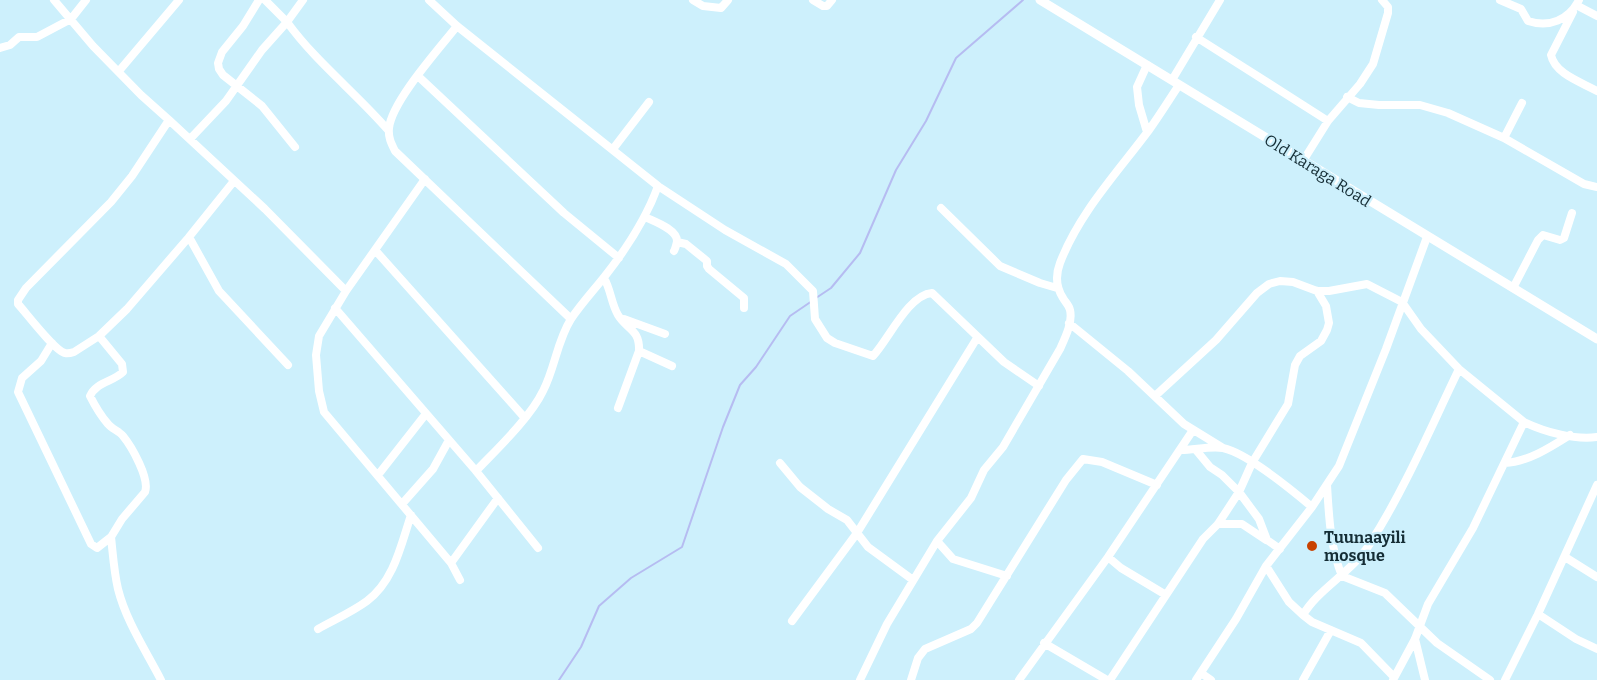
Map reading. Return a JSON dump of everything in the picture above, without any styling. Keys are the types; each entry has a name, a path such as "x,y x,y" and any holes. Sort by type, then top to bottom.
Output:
{"street":[{"path":"54,0 93,46 141,95 265,209 345,291"},
{"path":"0,48 10,45 23,36 37,37 71,19 86,0"},
{"path":"119,71 179,0"},
{"path":"259,0 243,26 222,52 218,63 219,69 223,75 262,106 295,147"},
{"path":"265,0 318,59 388,130"},
{"path":"190,139 226,101 235,85 303,0"},
{"path":"429,0 457,26 658,186 725,230 786,264 813,291 815,319 827,338 873,356 912,302 923,294 932,293 1004,362 1039,386"},
{"path":"693,0 703,6 721,8 728,0"},
{"path":"813,0 827,6 832,0"},
{"name":"Old Karaga Road","path":"1040,0 1597,339"},
{"path":"860,680 886,624 937,541 971,498 984,470 1003,447 1060,349 1069,324 1070,308 1057,288 1059,264 1097,196 1148,132 1196,38 1220,0"},
{"path":"1303,161 1328,121 1347,96 1360,84 1373,64 1390,3 1382,0"},
{"path":"1500,0 1521,9 1528,21 1540,25 1557,21 1576,6"},
{"path":"1576,6 1597,16"},
{"path":"1576,6 1551,55 1554,64 1597,91"},
{"path":"457,26 399,103 388,130 390,141 395,151 571,320"},
{"path":"1196,38 1328,121"},
{"path":"1147,65 1137,87 1139,105 1148,132"},
{"path":"419,77 524,177 619,258"},
{"path":"1347,96 1359,103 1420,105 1448,113 1504,138 1584,184 1597,187"},
{"path":"613,149 649,102"},
{"path":"1504,138 1522,103"},
{"path":"169,120 132,176 111,202 26,288 18,300 18,304 52,343 63,353 69,353 99,336 127,309 234,181"},
{"path":"425,179 345,291 319,336 316,355 319,391 324,412 451,563 460,580"},
{"path":"476,471 544,391 563,334 571,320 619,258 645,217 658,186"},
{"path":"941,208 1000,266 1057,288"},
{"path":"1513,288 1538,240 1543,235 1560,240 1564,238 1572,213"},
{"path":"645,217 670,230 676,236 674,251"},
{"path":"189,237 219,291 288,365"},
{"path":"1211,680 1198,676 1236,620 1266,566 1312,507 1339,466 1358,423 1427,237"},
{"path":"677,242 686,244 707,261 709,269 744,298 744,308"},
{"path":"375,250 524,417"},
{"path":"604,278 610,289 615,310 636,333 639,341 639,351 618,408"},
{"path":"1155,396 1216,340 1257,293 1269,285 1280,281 1293,282 1317,291 1329,291 1367,284 1402,302 1421,329 1459,369 1524,422 1539,429 1597,437"},
{"path":"1044,643 1108,680 1203,539 1218,524 1239,492 1252,463 1288,404 1295,365 1300,356 1321,341 1329,323 1326,306 1317,291"},
{"path":"335,308 425,415 476,471 538,548"},
{"path":"620,318 665,334"},
{"path":"1069,324 1193,430 1272,475 1312,507"},
{"path":"52,343 42,361 22,378 18,392 92,544 97,548 111,537 122,519 146,492 147,486 132,451 122,435 109,426 90,396 92,391 123,372 122,364 99,336"},
{"path":"792,621 857,532 977,338"},
{"path":"639,351 672,366"},
{"path":"1304,615 1309,606 1342,576 1368,546 1459,369"},
{"path":"378,475 425,415"},
{"path":"1266,566 1289,602 1312,622 1360,643 1393,679 1415,639 1428,604 1473,528 1524,422"},
{"path":"1019,680 1108,557 1193,430"},
{"path":"1505,463 1524,459 1570,435"},
{"path":"402,504 433,469 449,440"},
{"path":"1181,450 1223,448"},
{"path":"1196,450 1210,467 1239,492 1259,519 1267,540"},
{"path":"911,680 918,658 925,649 971,629 1007,576 1066,480 1083,459 1102,462 1157,485"},
{"path":"780,463 800,487 828,509 847,520 868,547 914,580"},
{"path":"1327,485 1331,539 1342,576 1385,593 1437,643 1490,680"},
{"path":"1505,680 1597,485"},
{"path":"451,563 498,498"},
{"path":"318,628 368,601 382,586 392,571 411,515"},
{"path":"1218,524 1242,524 1280,549"},
{"path":"111,537 119,592 131,623 161,680"},
{"path":"937,541 953,559 1007,576"},
{"path":"1564,556 1597,576"},
{"path":"1108,557 1121,568 1166,595"},
{"path":"1538,614 1576,639 1597,649"},
{"path":"1303,680 1331,630"},
{"path":"1415,639 1425,680"}],"waterway":[{"path":"816,298 831,288 860,253 896,170 926,121 956,58 1023,0"},
{"path":"559,680 581,647 599,606 631,578 682,547 723,427 740,385 756,367 790,316 812,301"}],"place":[{"name":"Tuunaayili mosque","path":"1312,546"}]}
